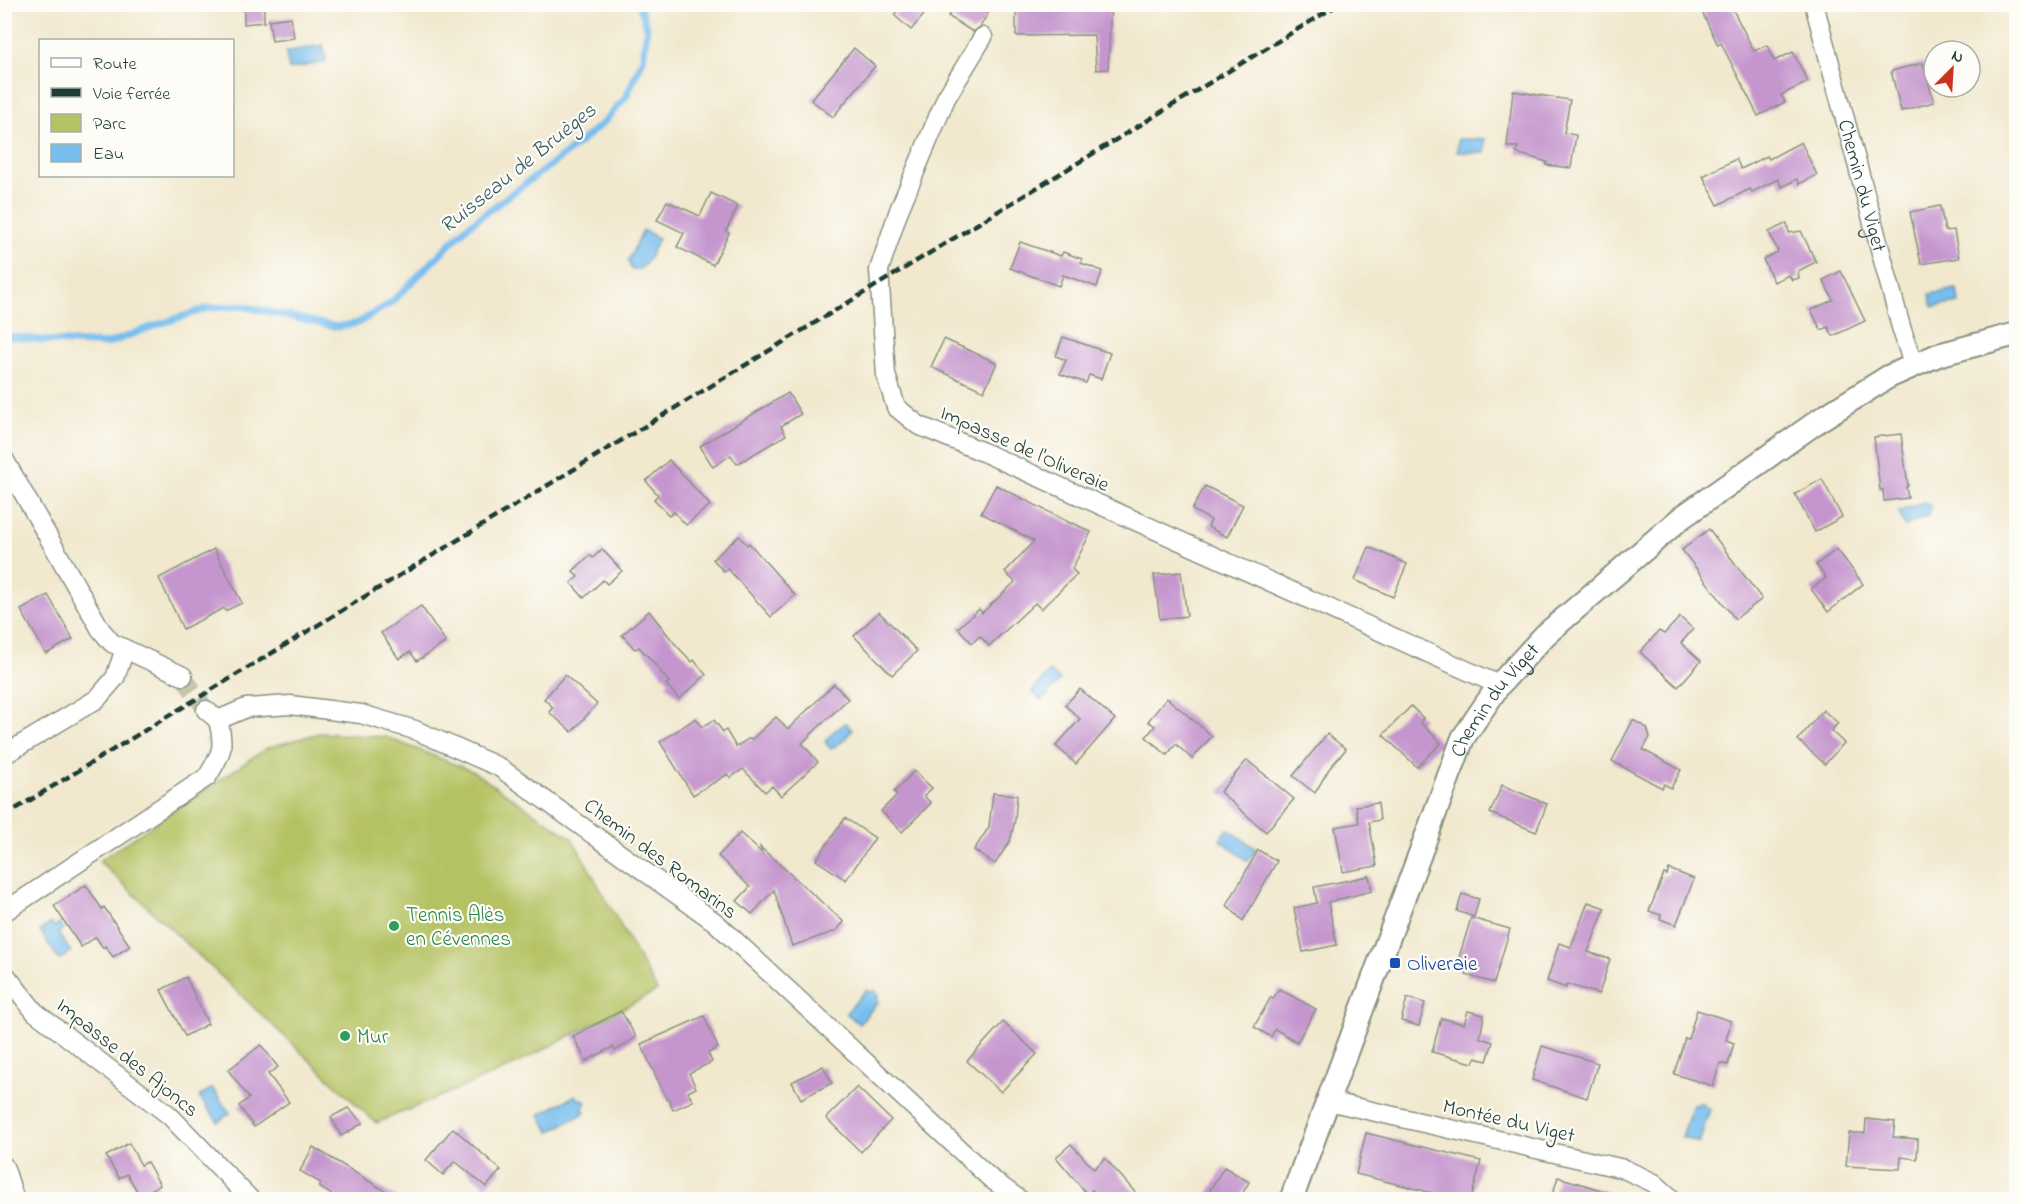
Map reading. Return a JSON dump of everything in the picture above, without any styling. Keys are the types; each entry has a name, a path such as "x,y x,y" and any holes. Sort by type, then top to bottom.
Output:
{"street":[{"name":"Chemin du Viget","path":"1814,4 1913,364"},
{"name":"Impasse de l'Oliveraie","path":"983,37 946,98 899,210 879,270 886,375 896,407 918,425 1499,685"},
{"name":"Chemin du Viget","path":"1291,1200 1463,738 1499,685 1545,635 1681,518 1821,419 1913,364 2016,334"},
{"path":"4,459 101,630 112,643 183,676"},
{"path":"4,755 97,699 114,678 124,649"},
{"name":"Chemin des Romarins","path":"4,912 207,777 220,757 222,736 212,715 246,708 290,705 361,714 415,730 499,768 715,922 990,1178 1020,1200"},
{"name":"Impasse des Ajoncs","path":"8,987 35,1012 169,1115 250,1200"},
{"name":"Montée du Viget","path":"1328,1101 1624,1169 1653,1183 1673,1200"},
{"path":"4,1166 15,1200"}],"green space":[{"name":"Tennis Alès en Cévennes","path":"319,733 386,737 472,771 572,838 657,991 506,1069 376,1123 99,861 267,748"}],"water":[{"path":"323,45 326,62 289,69 286,52"},
{"path":"1458,139 1485,139 1485,153 1457,152"},
{"path":"643,230 658,238 642,268 632,270 628,261"},
{"path":"1957,289 1959,303 1932,307 1930,294"},
{"path":"1923,502 1931,506 1929,515 1905,526 1899,512"},
{"path":"1050,671 1060,680 1042,701 1032,692"},
{"path":"846,723 852,730 843,741 831,749 825,742 834,731"},
{"path":"1228,829 1256,849 1248,861 1220,840"},
{"path":"51,923 54,927 59,923 63,929 58,933 71,952 59,960 40,931"},
{"path":"866,990 876,991 879,1001 859,1024 846,1013"},
{"path":"212,1088 230,1113 218,1122 199,1097"},
{"path":"576,1095 578,1099 586,1102 583,1108 585,1113 549,1132 540,1114"},
{"path":"1699,1103 1710,1109 1699,1143 1682,1137 1693,1104 1696,1106"}],"building":[{"path":"244,4 264,4 264,22 244,24"},
{"path":"903,4 933,4 911,30 894,15"},
{"path":"956,4 975,4 988,13 980,27 973,32 948,16"},
{"path":"1023,4 1111,4 1108,69 1096,70 1094,35 1016,36 1016,11"},
{"path":"1698,4 1730,4 1754,51 1767,45 1774,61 1793,52 1808,82 1781,95 1785,102 1758,116 1721,43 1718,45"},
{"path":"291,17 294,38 272,41 269,20"},
{"path":"854,48 875,66 833,117 811,100"},
{"path":"1922,63 1922,99 1933,99 1934,102 1901,111 1891,71"},
{"path":"1513,91 1570,100 1564,133 1576,135 1571,168 1546,165 1547,162 1516,153 1518,147 1507,147"},
{"path":"1801,142 1817,175 1799,184 1797,179 1782,187 1778,179 1752,192 1750,189 1718,205 1703,176 1736,159 1741,169 1767,156 1769,159"},
{"path":"711,193 738,206 726,231 729,233 713,265 677,247 684,233 657,220 667,201 700,216"},
{"path":"1940,206 1945,231 1954,230 1959,258 1921,264 1910,212"},
{"path":"1787,223 1789,233 1801,231 1816,262 1798,271 1799,278 1792,280 1789,275 1774,282 1763,259 1778,252 1769,232"},
{"path":"1020,242 1061,256 1063,252 1082,259 1081,263 1102,271 1097,287 1063,275 1059,286 1010,268"},
{"path":"1841,271 1865,321 1833,336 1828,327 1821,330 1811,310 1833,300 1823,280"},
{"path":"1063,337 1110,353 1101,379 1089,375 1086,383 1060,374 1066,360 1056,356"},
{"path":"944,339 997,363 984,391 931,367"},
{"path":"788,393 801,414 781,426 786,435 737,464 731,455 713,467 700,446"},
{"path":"1901,434 1908,498 1884,501 1883,490 1880,490 1874,437"},
{"path":"669,460 710,505 686,525 674,512 669,516 654,499 658,495 646,481"},
{"path":"1822,479 1842,517 1815,532 1795,494"},
{"path":"996,485 1091,532 1072,569 1077,574 1041,609 1035,603 989,646 980,636 972,643 958,628 979,609 982,613 1015,582 1005,572 1034,541 981,513"},
{"path":"1205,486 1243,505 1227,537 1208,527 1211,520 1192,510"},
{"path":"1709,529 1762,599 1735,619 1682,550"},
{"path":"739,536 747,545 749,543 795,595 771,617 728,569 724,572 713,559"},
{"path":"1369,547 1407,564 1393,597 1355,580"},
{"path":"214,549 242,603 225,611 224,608 183,629 159,578"},
{"path":"602,549 622,571 607,584 603,580 584,598 571,583 578,577 573,571 590,555 593,558"},
{"path":"1837,549 1863,584 1828,612 1811,589 1826,578 1816,565"},
{"path":"1181,572 1187,616 1160,619 1154,575"},
{"path":"48,595 73,639 46,654 21,610"},
{"path":"421,606 446,642 417,661 410,652 399,659 381,633"},
{"path":"649,611 676,645 692,662 694,660 706,675 679,699 666,684 669,682 652,661 639,647 635,649 622,635"},
{"path":"879,612 917,651 892,675 854,636"},
{"path":"1680,617 1693,629 1681,643 1701,661 1678,687 1640,652 1659,631 1664,634"},
{"path":"565,675 597,704 572,732 549,712 553,707 544,699"},
{"path":"834,684 848,699 802,743 818,762 781,796 772,786 765,792 743,769 730,778 728,774 693,795 660,742 696,718 702,727 714,720 723,732 726,730 736,747 752,739 776,717 788,729"},
{"path":"1080,689 1115,719 1076,764 1056,746 1080,719 1065,705"},
{"path":"1167,698 1212,736 1192,759 1176,744 1167,755 1146,737 1155,726 1148,721"},
{"path":"1411,706 1423,718 1420,722 1441,743 1417,767 1383,735"},
{"path":"1823,710 1838,723 1831,731 1844,743 1825,764 1798,740"},
{"path":"1633,720 1647,728 1650,737 1643,750 1681,770 1671,788 1664,784 1662,788 1612,761"},
{"path":"1327,734 1346,749 1329,769 1315,793 1293,776"},
{"path":"1247,760 1294,799 1266,832 1220,792"},
{"path":"914,771 932,788 924,796 931,803 902,832 881,811 897,795 894,792"},
{"path":"1502,785 1547,804 1536,832 1490,813"},
{"path":"993,793 1017,795 1010,841 995,864 974,850 989,827"},
{"path":"1378,803 1380,820 1369,822 1377,866 1343,872 1335,827 1359,823 1356,806"},
{"path":"845,818 875,838 846,880 816,860"},
{"path":"740,833 762,853 760,847 844,922 836,931 792,946 774,890 752,914 737,901 750,887 718,856"},
{"path":"1258,850 1277,861 1243,921 1227,905"},
{"path":"1669,869 1694,879 1676,925 1660,919 1661,915 1649,911 1664,874 1667,875"},
{"path":"1369,876 1372,891 1328,902 1337,945 1303,952 1294,908 1317,903 1314,887"},
{"path":"86,885 130,946 113,957 96,937 81,947 54,906"},
{"path":"1462,894 1479,899 1474,917 1457,911"},
{"path":"1588,902 1605,908 1588,952 1610,959 1599,994 1567,984 1566,988 1547,981 1559,943 1571,947"},
{"path":"1471,918 1510,929 1494,983 1466,975 1469,964 1458,961"},
{"path":"186,977 208,1024 185,1036 161,990"},
{"path":"1279,989 1316,1009 1297,1042 1275,1029 1271,1037 1254,1027 1271,997 1273,999"},
{"path":"1407,998 1425,1003 1419,1026 1401,1021"},
{"path":"1697,1010 1731,1021 1726,1040 1734,1043 1728,1065 1720,1063 1713,1086 1674,1074 1685,1038 1688,1039"},
{"path":"621,1011 636,1037 615,1051 613,1047 586,1061 573,1036"},
{"path":"1468,1011 1484,1015 1480,1038 1493,1042 1487,1061 1475,1058 1473,1063 1432,1052 1441,1018 1464,1024"},
{"path":"704,1016 718,1048 708,1053 712,1062 689,1073 696,1088 688,1092 693,1101 673,1110 641,1044"},
{"path":"1003,1022 1037,1054 1001,1092 967,1061"},
{"path":"261,1045 278,1067 268,1074 289,1102 254,1127 239,1106 249,1098 228,1070"},
{"path":"1542,1046 1598,1063 1587,1098 1532,1080"},
{"path":"823,1066 832,1083 801,1099 792,1082"},
{"path":"857,1087 891,1120 861,1152 826,1118"},
{"path":"348,1108 363,1123 341,1136 331,1117"},
{"path":"1866,1119 1895,1122 1893,1137 1918,1139 1917,1159 1901,1157 1900,1169 1846,1166 1849,1133 1865,1133"},
{"path":"453,1128 501,1170 486,1187 455,1161 443,1175 426,1160"},
{"path":"1366,1133 1481,1161 1471,1200 1461,1200 1356,1174"},
{"path":"129,1143 141,1165 147,1162 160,1185 140,1196 127,1174 119,1178 106,1156"},
{"path":"1071,1144 1094,1169 1105,1158 1142,1200 1101,1200 1092,1190 1087,1194 1056,1157"},
{"path":"313,1147 400,1200 340,1200 319,1187 321,1183 300,1171"},
{"path":"1224,1167 1249,1182 1239,1200 1204,1200"},
{"path":"1558,1177 1618,1195 1617,1200 1551,1200"}],"waterway":[{"name":"Ruisseau de Bruèges","path":"4,336 107,344 208,308 242,306 337,327 358,323 392,302 468,226 568,152 604,122 626,97 643,59 647,28 639,4"}],"tunnel":[{"path":"183,676 206,710"}],"railway":[{"path":"4,816 1339,4"}],"place":[{"name":"Tennis Alès en Cévennes","path":"394,926"},
{"name":"Oliveraie","path":"1395,963"},
{"name":"Mur","path":"345,1036"}]}
